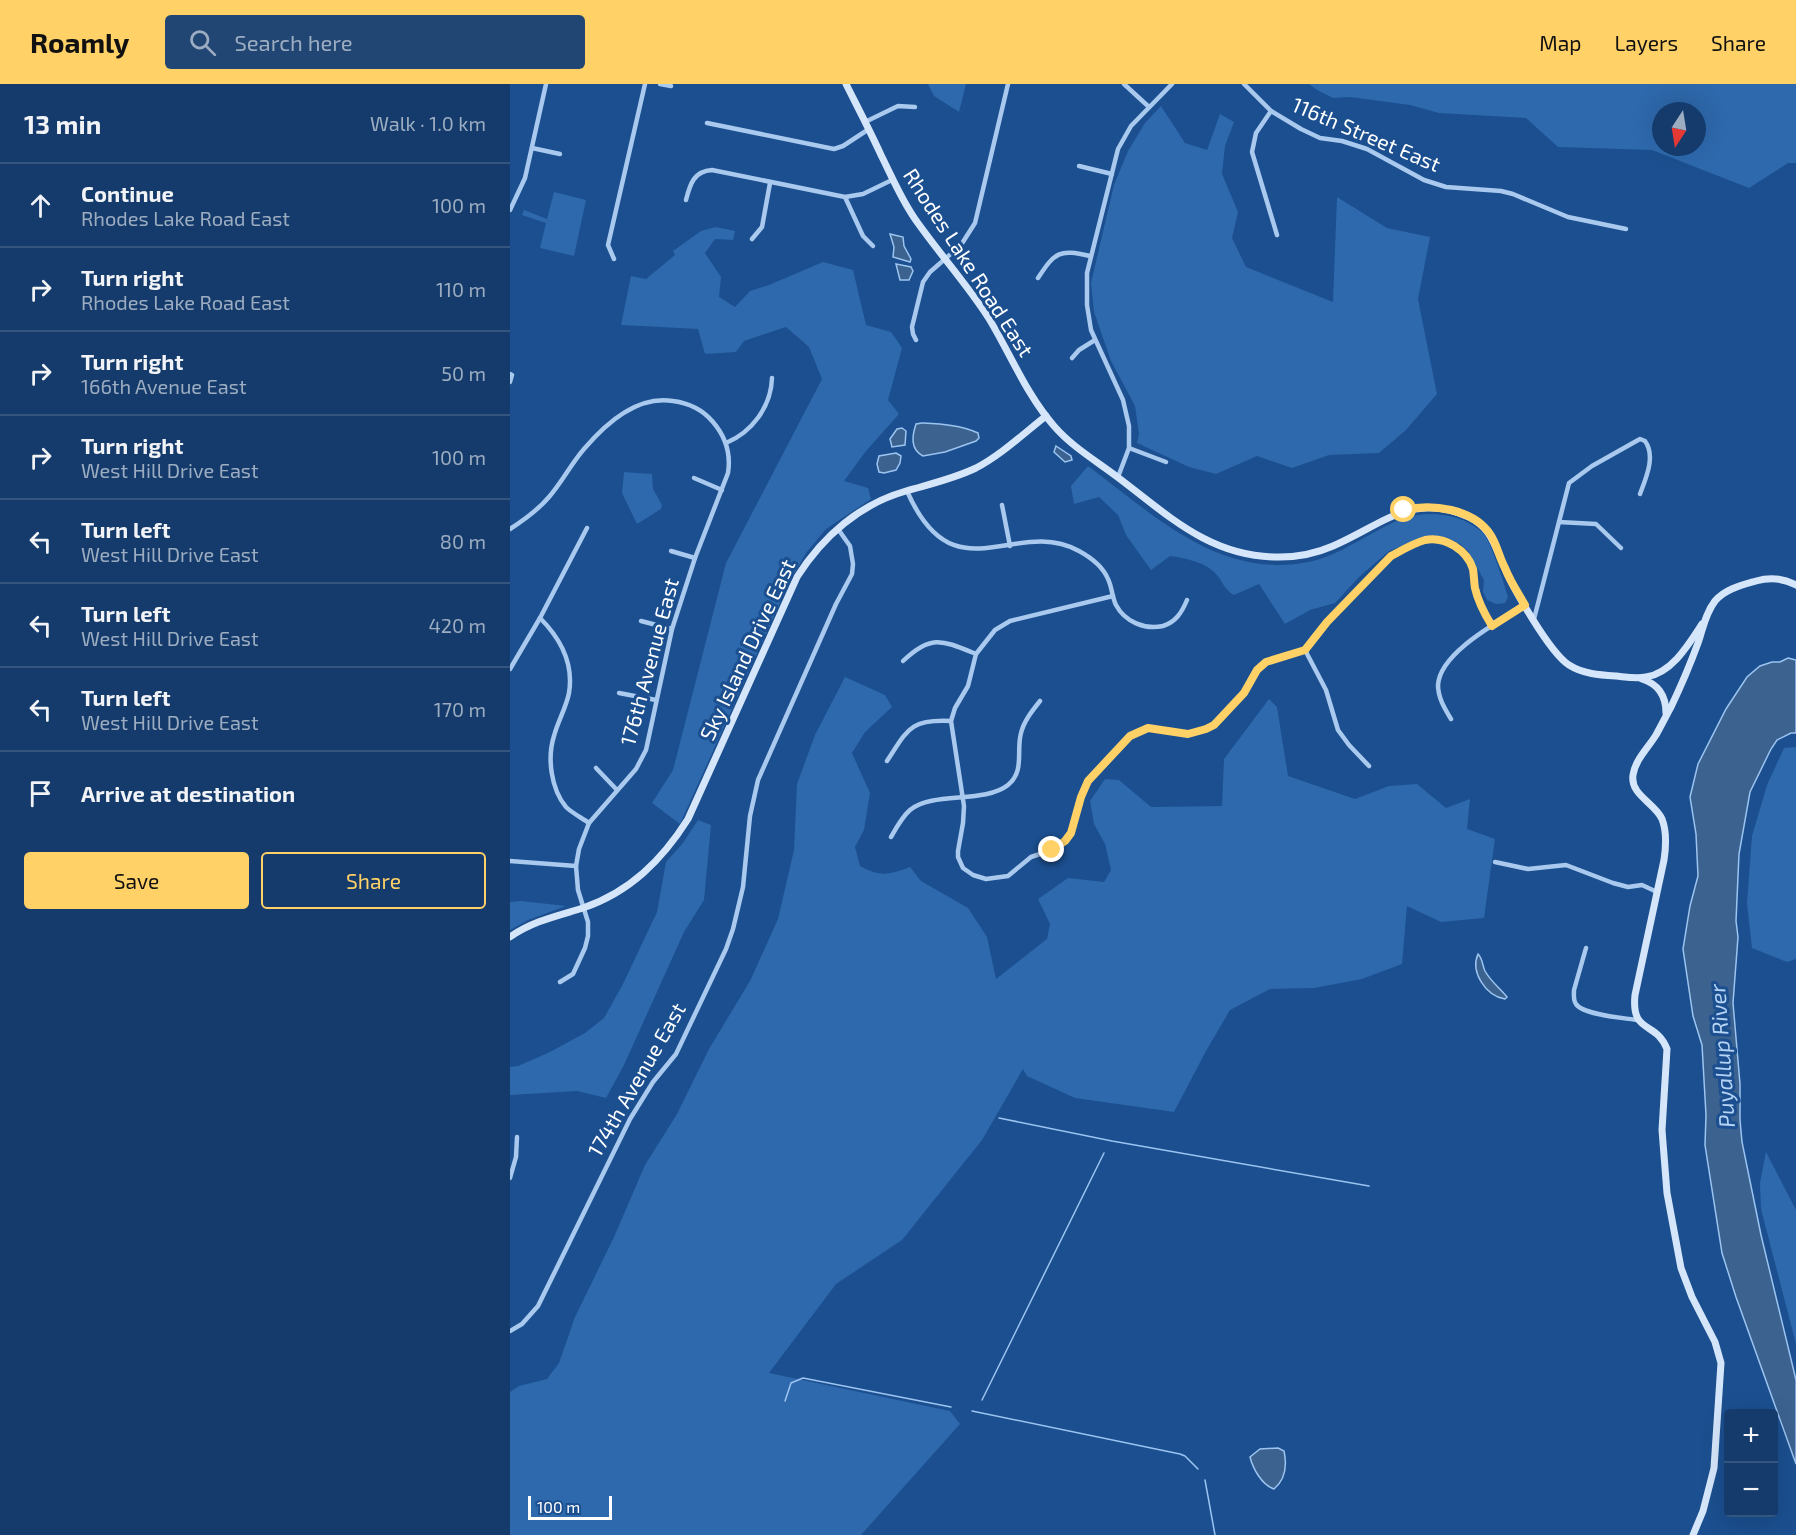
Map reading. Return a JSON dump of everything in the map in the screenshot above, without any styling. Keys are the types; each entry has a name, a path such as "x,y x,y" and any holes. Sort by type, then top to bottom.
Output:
{"street":[{"path":"510,210 525,178 546,84"},
{"path":"614,259 608,245 645,84"},
{"path":"660,84 671,86"},
{"name":"Rhodes Lake Road East","path":"846,84 892,180 915,219 988,318 1046,416 1070,442 1194,534 1238,553 1292,556 1323,550 1392,515 1411,508 1429,507 1457,513 1478,522 1490,534 1504,567 1554,650 1574,668 1650,682 1662,692 1666,703 1665,718"},
{"path":"916,340 912,327 923,282 930,272 961,244 975,223 1008,84"},
{"path":"1124,84 1149,107"},
{"path":"1118,477 1129,448 1129,426 1123,400 1095,340 1087,305 1086,286 1090,256 1118,149 1125,136 1149,107 1172,84"},
{"name":"116th Street East","path":"1244,84 1271,111 1301,129 1320,138 1342,141 1367,149 1424,180 1446,187 1507,192 1568,217 1626,229"},
{"path":"707,123 834,149 843,146 867,126 898,106 915,107"},
{"path":"1271,111 1256,133 1252,152 1277,236"},
{"path":"532,148 560,154"},
{"path":"1079,166 1112,174"},
{"path":"686,200 693,178 705,170 845,197 863,194 892,180"},
{"path":"752,239 762,227 770,183"},
{"path":"845,197 863,236 873,246"},
{"path":"1038,278 1052,257 1058,253 1069,252 1090,256"},
{"path":"1072,358 1079,350 1095,340"},
{"path":"510,382 511,374"},
{"path":"510,529 549,498 584,449 626,411 635,406 658,400 684,403 699,410 711,420 726,443 740,436 753,424 769,398 772,378"},
{"name":"Sky Island Drive East","path":"510,937 535,922 584,907 612,895 646,872 670,846 688,819 797,577 818,548 838,528 875,503 907,491 943,482 976,468 1046,416"},
{"path":"1534,619 1560,522 1566,490 1572,480 1626,446 1640,440 1645,441 1650,453 1648,470 1640,494"},
{"name":"176th Avenue East","path":"560,982 573,974 588,936 584,907 578,890 576,866 579,849 589,823 625,783 642,759 672,629 695,558 729,467 726,443"},
{"path":"1129,448 1166,462"},
{"path":"694,478 722,490"},
{"path":"907,491 915,509 926,524 946,540 960,546 974,549 1046,541 1086,554 1109,580 1117,606 1126,618 1147,627 1161,626 1173,621 1183,610 1187,600"},
{"path":"1002,505 1010,546"},
{"path":"1560,522 1596,524 1621,548"},
{"path":"510,669 540,618 586,528"},
{"name":"174th Avenue East","path":"510,1331 522,1324 538,1306 630,1119 653,1082 676,1054 726,949 743,887 750,816 758,780 822,634 852,574 850,546 838,528"},
{"path":"1113,596 1010,621 995,630 976,654 970,678 951,721 963,797 964,816 958,851 959,862 963,868 979,878 994,879 1008,876 1031,857 1052,850 1065,841 1074,826 1081,797 1088,781 1130,736 1148,728 1188,734 1214,725 1244,693 1257,670 1266,662 1305,650 1327,622 1391,556 1424,540 1447,542 1456,547 1470,561 1474,572 1478,602 1492,626"},
{"path":"671,551 695,558"},
{"name":"Rhodes Lake Road East","path":"1635,678 1652,676 1669,666 1686,648 1715,602 1737,587 1770,579 1785,580 1796,585"},
{"path":"1451,719 1442,704 1438,685 1444,666 1449,659 1492,626 1525,605"},
{"path":"540,618 551,629 561,645 567,657 570,678 567,701 552,744 552,776 567,808 589,823"},
{"path":"641,621 672,629"},
{"path":"1637,1020 1634,1007 1635,995 1664,860 1664,826 1659,814 1636,790 1633,775 1641,756 1665,718 1689,667 1702,624"},
{"path":"903,661 921,645 937,642 951,644 976,654"},
{"path":"1305,650 1326,690 1338,730 1349,746 1369,766"},
{"path":"619,693 656,700"},
{"path":"891,837 904,816 916,806 994,792 1007,786 1020,760 1022,730 1029,715 1040,701"},
{"path":"887,761 905,734 914,726 928,721 951,721"},
{"path":"596,768 617,790"},
{"path":"510,861 576,866"},
{"path":"1495,862 1528,869 1566,865 1613,884 1628,887 1642,885 1657,892"},
{"path":"1586,948 1573,996 1577,1005 1587,1011 1637,1020 1661,1037 1667,1049 1662,1130 1666,1193 1684,1278 1720,1355 1720,1393 1714,1468 1703,1511 1693,1535"},
{"path":"510,1178 516,1157 517,1137"}],"shaded area":[{"path":"928,84 966,84 959,112 934,96"},
{"path":"1309,84 1796,84 1796,163 1788,163 1749,188 1667,156 1706,156 1706,102 1652,102 1652,150 1558,147 1526,118 1439,113 1410,105 1350,97 1333,98"},
{"path":"1161,106 1185,143 1207,150 1220,114 1234,122 1225,146 1222,174 1238,212 1232,238 1246,267 1333,302 1337,197 1387,228 1430,237 1418,299 1437,394 1406,430 1379,453 1329,455 1292,468 1257,456 1216,474 1189,467 1137,443 1139,434 1135,406 1111,361 1094,312 1091,283 1114,185 1128,151 1145,123"},
{"path":"554,192 586,200 574,256 540,248 546,223 522,215 524,210 547,219"},
{"path":"716,227 735,231 733,240 715,239 705,253 721,277 719,297 735,307 750,291 823,262 853,270 866,325 891,332 902,348 888,400 899,414 866,451 844,481 868,488 871,499 826,529 806,553 789,583 680,824 652,803 673,770 726,563 822,379 809,347 786,327 744,341 736,352 705,354 698,329 621,325 631,276 646,279 675,255 673,251 701,231"},
{"path":"1088,466 1176,531 1200,545 1251,562 1285,565 1317,560 1406,518 1440,515 1460,519 1478,529 1486,537 1508,597 1505,603 1496,604 1487,600 1483,592 1484,580 1468,551 1446,537 1426,536 1389,551 1359,577 1335,603 1310,610 1285,624 1259,584 1234,595 1228,591 1211,569 1188,559 1170,556 1151,570 1126,535 1118,515 1099,497 1074,504 1071,486"},
{"path":"624,472 652,474 653,489 662,505 661,509 637,524 622,493"},
{"path":"845,677 885,695 892,707 865,732 852,753 870,793 864,830 855,847 860,866 885,874 910,867 921,881 968,908 987,937 996,979 1047,939 1050,924 1038,899 1068,878 1104,882 1111,870 1105,844 1094,824 1090,801 1105,779 1119,780 1151,807 1222,806 1224,759 1269,699 1277,707 1288,776 1355,799 1389,786 1417,784 1446,808 1470,799 1467,829 1495,839 1484,918 1441,922 1407,906 1402,964 1362,979 1314,988 1270,989 1230,1010 1174,1112 1075,1098 1027,1076 1023,1069 982,1140 902,1240 836,1284 769,1373 950,1411 960,1424 861,1535 510,1535 510,1392 519,1386 547,1379 559,1363 575,1317 614,1237 645,1165 677,1114 709,1049 750,981 778,919 794,850 797,784 815,735"},
{"path":"1796,747 1796,959 1787,962 1752,948 1747,903 1752,836 1767,785 1784,748"},
{"path":"698,820 711,825 704,900 684,932 624,1065 606,1098 577,1091 510,1095 510,1067 518,1066 550,1052 585,1033 604,1018 657,912 666,862 683,843"},
{"path":"510,902 566,906 528,920 510,930"},
{"path":"1766,1152 1796,1210 1796,1344 1761,1209 1760,1183"}],"water":[{"path":"890,234 903,237 910,262 893,257 894,247"},
{"path":"896,264 911,267 913,271 909,280 900,280"},
{"path":"916,424 965,428 978,433 979,438 945,452 923,456 916,450 913,442"},
{"path":"902,428 906,431 905,445 892,447 890,439 897,429"},
{"path":"1056,446 1071,456 1072,460 1065,462 1054,452"},
{"path":"896,453 901,456 896,470 879,472 877,464 879,456"},
{"name":"Puyallup River","path":"1788,658 1796,660 1796,733 1777,740 1750,792 1739,854 1736,921 1738,937 1733,1003 1742,1142 1761,1235 1796,1380 1796,1464 1722,1253 1705,1145 1706,1115 1702,1045 1693,1016 1683,949 1698,876 1696,834 1690,797 1698,764 1726,709 1747,677 1760,666"},
{"path":"1478,954 1485,971 1507,997 1505,999 1492,993 1481,982 1476,968"},
{"path":"1278,1448 1284,1451 1285,1467 1281,1481 1274,1489 1259,1476 1250,1457 1260,1449"}],"waterway":[{"path":"999,1118 1112,1141 1369,1186"},
{"path":"982,1400 1104,1153"},
{"path":"785,1401 791,1383 803,1378 951,1407"},
{"path":"972,1411 1180,1454 1198,1469"},
{"path":"1205,1480 1215,1535"}],"route":[{"path":"1052,850 1065,841 1071,833 1088,781 1130,736 1138,730 1148,728 1188,734 1214,725 1244,693 1257,670 1266,662 1305,650 1327,622 1391,556 1424,540 1447,542 1456,547 1470,561 1474,572 1478,602 1492,626 1525,605 1504,567 1493,538 1482,525 1472,518 1443,509 1422,507 1404,510"}]}
